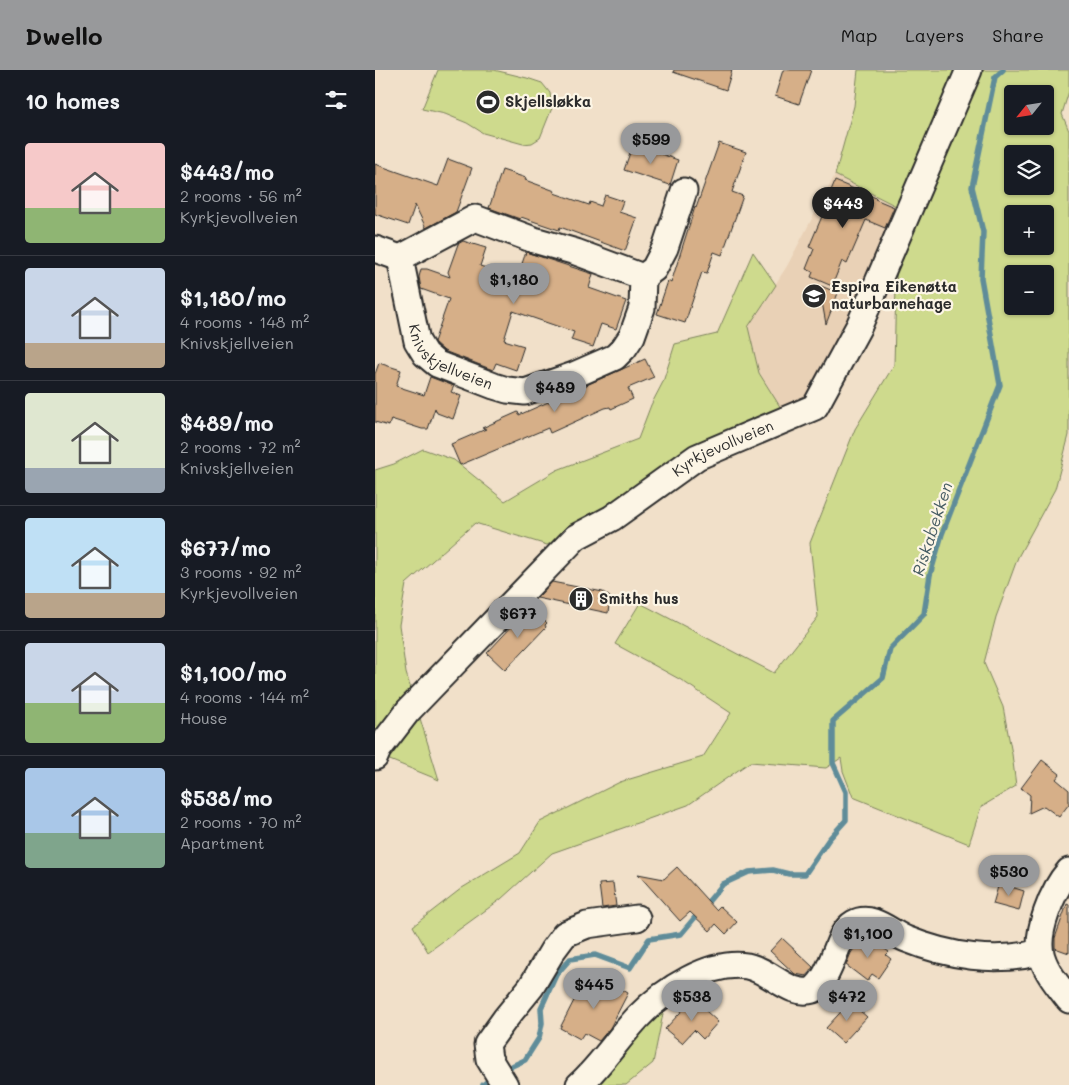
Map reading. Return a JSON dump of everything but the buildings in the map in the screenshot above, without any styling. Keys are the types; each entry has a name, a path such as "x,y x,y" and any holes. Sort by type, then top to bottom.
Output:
{"street":[{"name":"Kyrkjevollveien","path":"375,757 378,750 408,711 576,537 612,518 649,493 697,456 815,408 859,326 969,70"},
{"path":"375,249 401,258 475,218 643,277 654,269 665,248 684,191"},
{"name":"Knivskjellveien","path":"401,258 417,341 425,354 437,364 494,386 525,392 574,375 615,357 632,336 643,308 643,277"},
{"path":"1069,871 1062,878 1051,902 1042,931 1040,952 1051,976 1069,1000"},
{"path":"505,1085 489,1059 487,1044 531,986 565,934 587,925 637,918"},
{"path":"579,1085 603,1061 640,1015 695,975 709,969 727,965 760,969 798,991 813,990 824,978 843,935 849,927 860,920 877,923 901,937 942,950 992,958 1023,956 1040,952"}],"shaded area":[{"name":"Espira Eikenøtta naturbarnehage","path":"835,175 898,207 835,353 801,401 784,413 759,372 748,327 787,266"}],"green space":[{"name":"Skjellsløkka","path":"438,70 494,70 542,83 550,93 552,108 540,138 532,143 523,144 483,133 467,123 445,114 422,109"},
{"path":"858,70 1069,70 1069,91 1062,114 1069,131 1069,435 1055,489 1018,557 996,617 984,663 1003,707 1016,786 981,807 969,844 853,797 843,771 841,758 826,768 750,762 688,805 552,853 501,899 428,952 413,926 462,888 520,853 540,822 620,782 703,757 731,713 681,680 615,644 640,603 774,673 818,617 810,543 855,429 894,365 898,207 835,175 854,106"},
{"path":"753,252 776,285 748,327 759,373 784,413 736,426 691,449 567,535 547,545 475,523 406,584 399,625 406,673 439,780 375,754 375,470 394,464 423,449 454,460 505,501 557,470 638,439 651,405 663,382 675,344 717,334"},
{"path":"666,999 653,1063 626,1085 588,1085"}],"waterway":[{"name":"Riskabekken","path":"503,1070 525,1060 539,1038 542,1023 541,1008 556,975 570,959 595,955 630,968 649,939 681,934 723,884 749,872 773,870 789,874 805,874 829,839 846,820 846,792 833,763 833,721 883,678 890,649 924,614 930,575 942,534 1000,385 981,278 983,232 972,187 995,77 1003,70"},
{"name":"Riskabekken","path":"483,1085 493,1077"}],"place":[{"name":"Skjellsløkka","path":"488,102"},
{"name":"Espira Eikenøtta naturbarnehage","path":"814,296"},
{"name":"Smiths hus","path":"581,599"}]}
